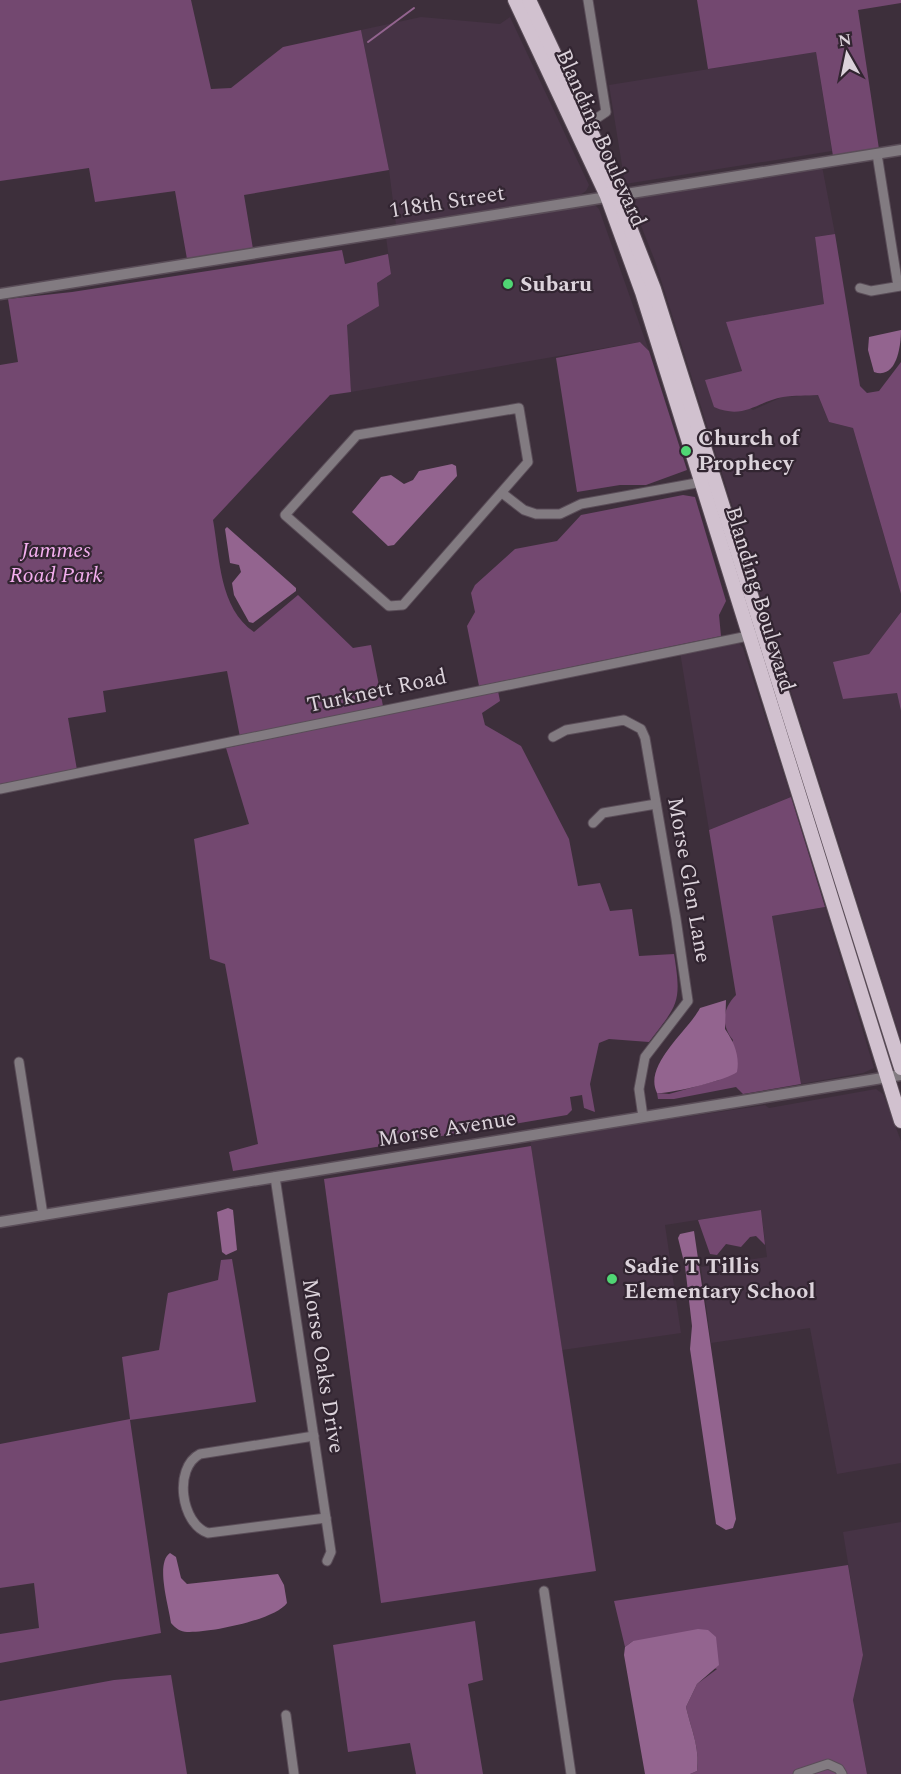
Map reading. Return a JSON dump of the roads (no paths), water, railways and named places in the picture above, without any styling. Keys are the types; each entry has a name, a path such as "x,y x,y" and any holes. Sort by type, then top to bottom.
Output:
{"main road":[{"name":"Blanding Boulevard","path":"515,0 566,91 588,124 716,483 795,784 841,931 894,1076 901,1121"},
{"name":"Blanding Boulevard","path":"529,0 566,91 613,195"},
{"name":"Blanding Boulevard","path":"664,340 702,482 810,779 901,1068"},
{"path":"693,453 706,475 716,483"},
{"path":"702,482 712,491 725,513"},
{"path":"795,784 810,779"},
{"path":"841,931 856,927"}],"street":[{"path":"588,0 606,112 588,124"},
{"name":"118th Street","path":"0,294 901,150"},
{"path":"860,288 871,291 899,286 877,154"},
{"path":"519,408 528,462 502,493 403,605 396,607 389,606 285,515 357,435 519,408"},
{"path":"502,493 524,510 536,514 560,514 581,504 702,482"},
{"name":"Turknett Road","path":"0,789 756,635"},
{"name":"Morse Glen Lane","path":"553,737 566,730 615,720 634,723 645,738 688,1001 645,1057 639,1089 643,1117"},
{"path":"593,823 603,813 656,804"},
{"path":"19,1062 44,1215"},
{"name":"Morse Avenue","path":"0,1222 894,1076"},
{"name":"Morse Oaks Drive","path":"275,1177 331,1551 327,1561"},
{"path":"314,1436 195,1456 183,1475 188,1514 197,1528 214,1534 326,1518"},
{"path":"544,1591 571,1774"},
{"path":"286,1715 294,1774"},
{"path":"798,1774 822,1764 832,1765 840,1771"}],"waterway":[{"path":"368,42 414,8"}],"place":[{"name":"Subaru","path":"508,284"},
{"name":"Church of Prophecy","path":"686,451"},
{"name":"Sadie T Tillis Elementary School","path":"612,1279"}],"park label":[{"name":"Jammes Road Park","path":"56,562"}]}
